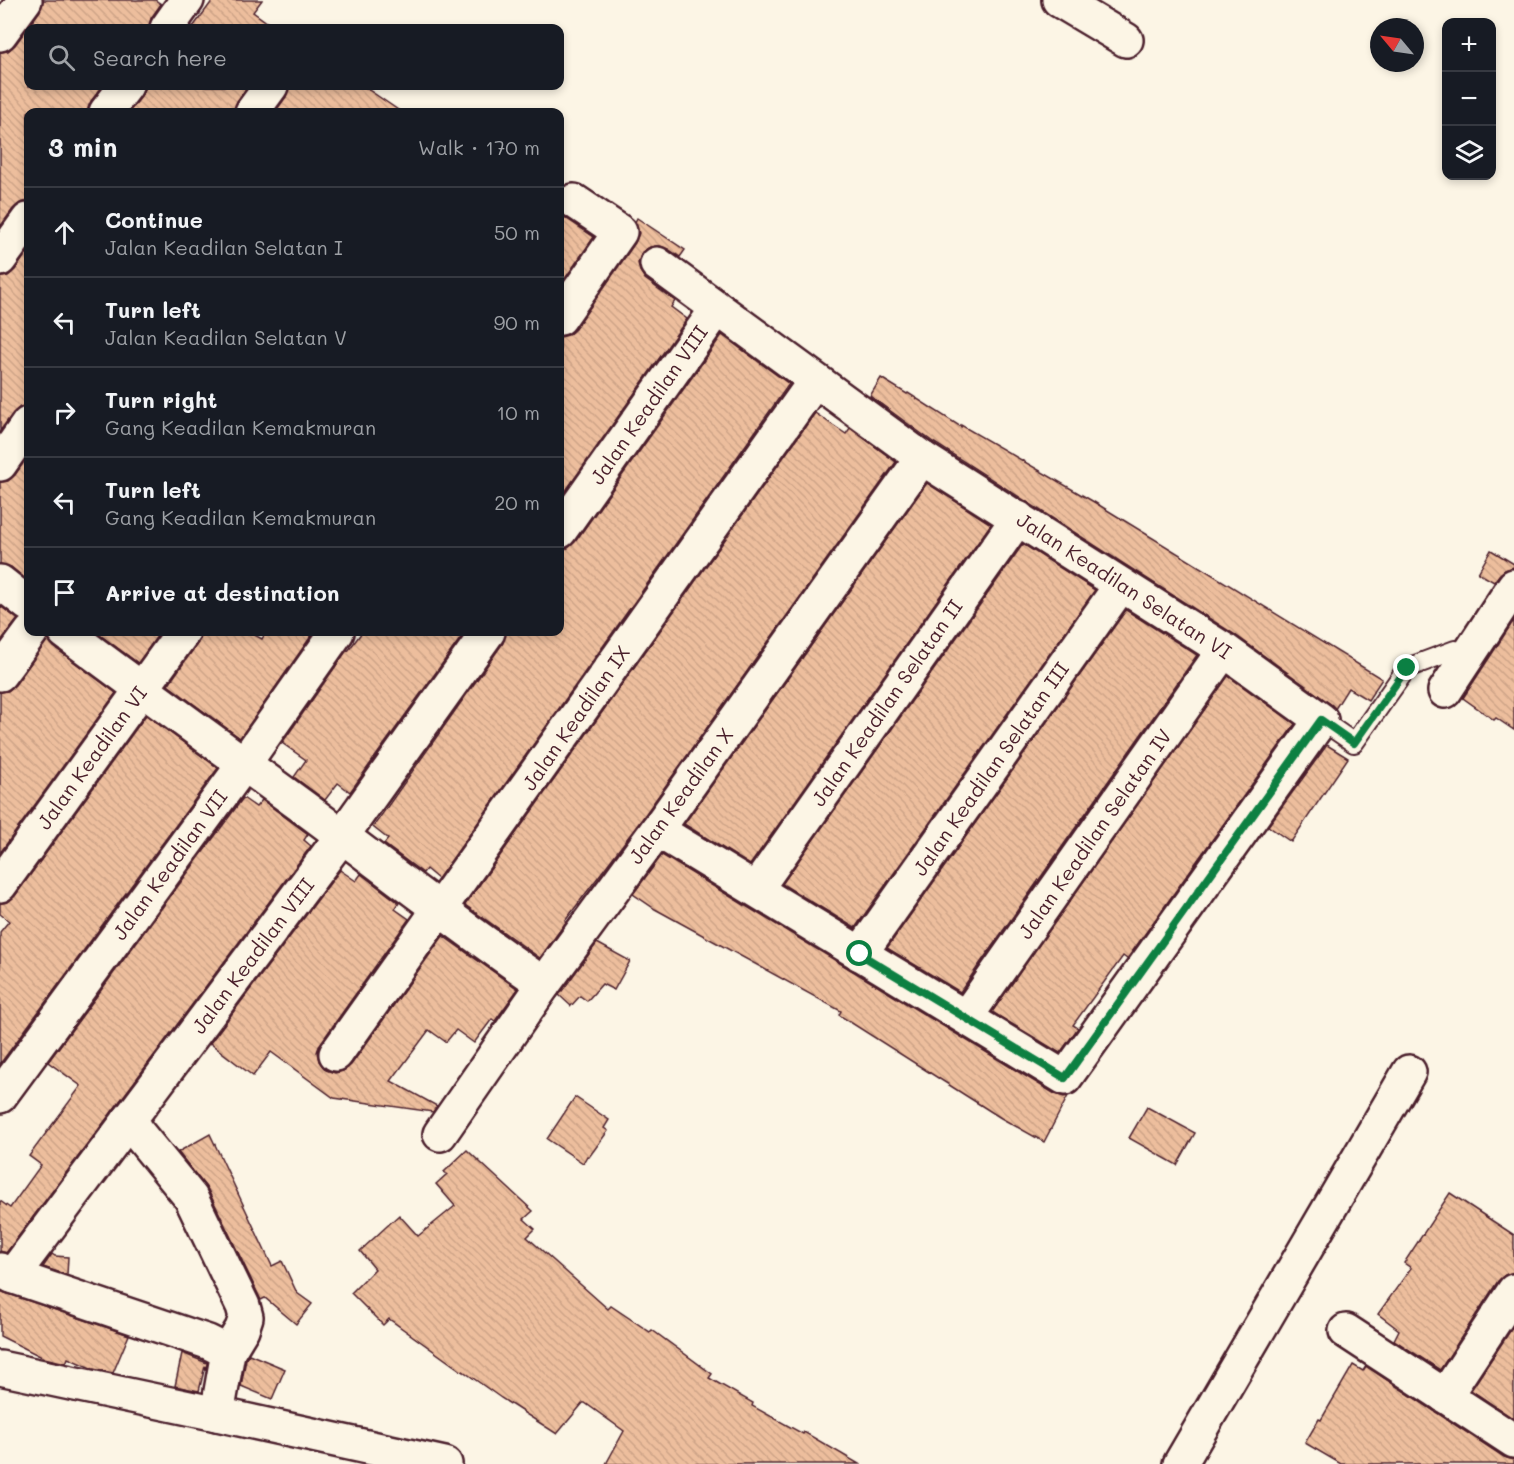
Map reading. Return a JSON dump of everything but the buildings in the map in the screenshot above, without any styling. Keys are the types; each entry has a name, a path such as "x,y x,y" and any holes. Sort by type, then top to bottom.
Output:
{"street":[{"path":"0,34 25,0"},
{"path":"170,24 188,0"},
{"path":"1059,0 1126,40"},
{"path":"109,108 123,90"},
{"path":"255,108 268,90"},
{"path":"564,312 620,232 574,201"},
{"path":"0,260 24,226"},
{"name":"Jalan Keadilan Selatan VI","path":"657,264 922,458 1224,650 1321,720"},
{"name":"Jalan Keadilan VIII","path":"564,525 717,309"},
{"name":"Jalan Keadilan IX","path":"336,1054 814,381"},
{"path":"0,464 24,430"},
{"name":"Jalan Keadilan X","path":"440,1134 544,984 657,830 922,458"},
{"name":"Jalan Keadilan Selatan II","path":"756,889 1018,518"},
{"path":"0,582 24,601"},
{"name":"Jalan Keadilan Selatan III","path":"860,954 1121,585"},
{"path":"1445,691 1514,586"},
{"path":"0,674 28,636"},
{"path":"70,636 439,910 544,984"},
{"name":"Jalan Keadilan VI","path":"0,885 180,636"},
{"name":"Jalan Keadilan VII","path":"0,1096 335,636"},
{"name":"Jalan Keadilan VIII","path":"6,1273 128,1122 342,836 485,636"},
{"name":"Jalan Keadilan Selatan IV","path":"966,1017 1224,650"},
{"path":"657,830 1065,1078 1321,720"},
{"path":"1180,1464 1409,1072"},
{"path":"128,1122 191,1198 243,1306 246,1317 242,1329 228,1352 217,1414"},
{"path":"6,1273 208,1342 228,1352"},
{"path":"1445,1396 1514,1291"},
{"path":"1346,1331 1514,1441"},
{"path":"0,1368 445,1464"}],"lane":[{"path":"1321,720 1354,743 1407,668 1455,650 1467,657"}],"route":[{"path":"860,954 1065,1078 1321,720 1354,743 1407,668"}]}
